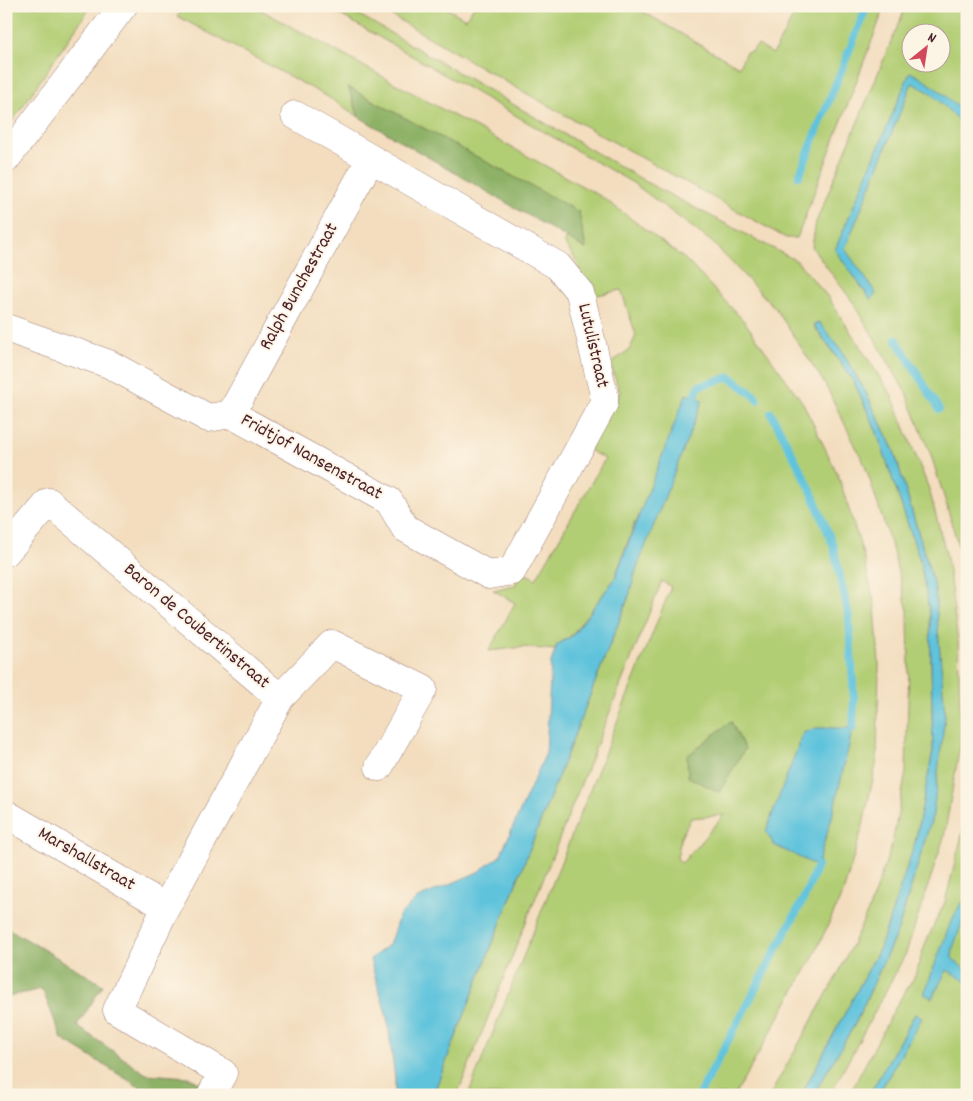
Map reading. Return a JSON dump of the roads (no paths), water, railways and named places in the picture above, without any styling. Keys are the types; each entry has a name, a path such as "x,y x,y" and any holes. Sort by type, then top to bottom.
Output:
{"street":[{"path":"6,159 123,6"},
{"name":"Lutulistraat","path":"295,116 558,266 580,293 604,395 604,402 512,571 489,575"},
{"name":"Ralph Bunchestraat","path":"231,414 370,160"},
{"name":"Fridtjof Nansenstraat","path":"6,328 109,364 208,418 231,414 389,501 405,528 489,575"},
{"name":"Baron de Coubertinstraat","path":"6,552 49,502 280,698 166,907 117,1010 223,1073 211,1095"},
{"path":"280,698 332,644 423,689 379,767"},
{"name":"Marshallstraat","path":"6,814 166,907"}],"water":[{"path":"910,72 940,91 967,116 967,129 931,93 912,83 845,249 876,293 871,300 835,250"},
{"path":"819,322 840,348 865,391 894,451 935,589 945,716 933,814 898,930 855,1024 813,1095 801,1095 880,948 915,843 933,751 930,615 920,560 876,430 854,382 814,325"},
{"path":"686,394 703,400 635,573 629,596 433,1095 395,1095 395,1078 387,1017 370,959 389,945 399,916 416,899 478,872 500,856 546,753 551,662 557,645 572,636 614,580"},
{"path":"816,728 853,728 832,817 817,866 774,845 766,831 803,733"},
{"path":"961,903 967,904 967,909 953,948 952,958 967,971 967,982 947,970 932,998 924,994 950,924"},
{"path":"915,1014 922,1018 878,1095 869,1095"}],"waterway":[{"path":"799,176 867,6"},
{"path":"896,339 939,409"},
{"path":"694,399 699,386 730,377 755,396 757,400"},
{"path":"771,413 810,488 833,545 849,617 854,701 853,728"},
{"path":"699,1095 804,898 817,866"}]}
